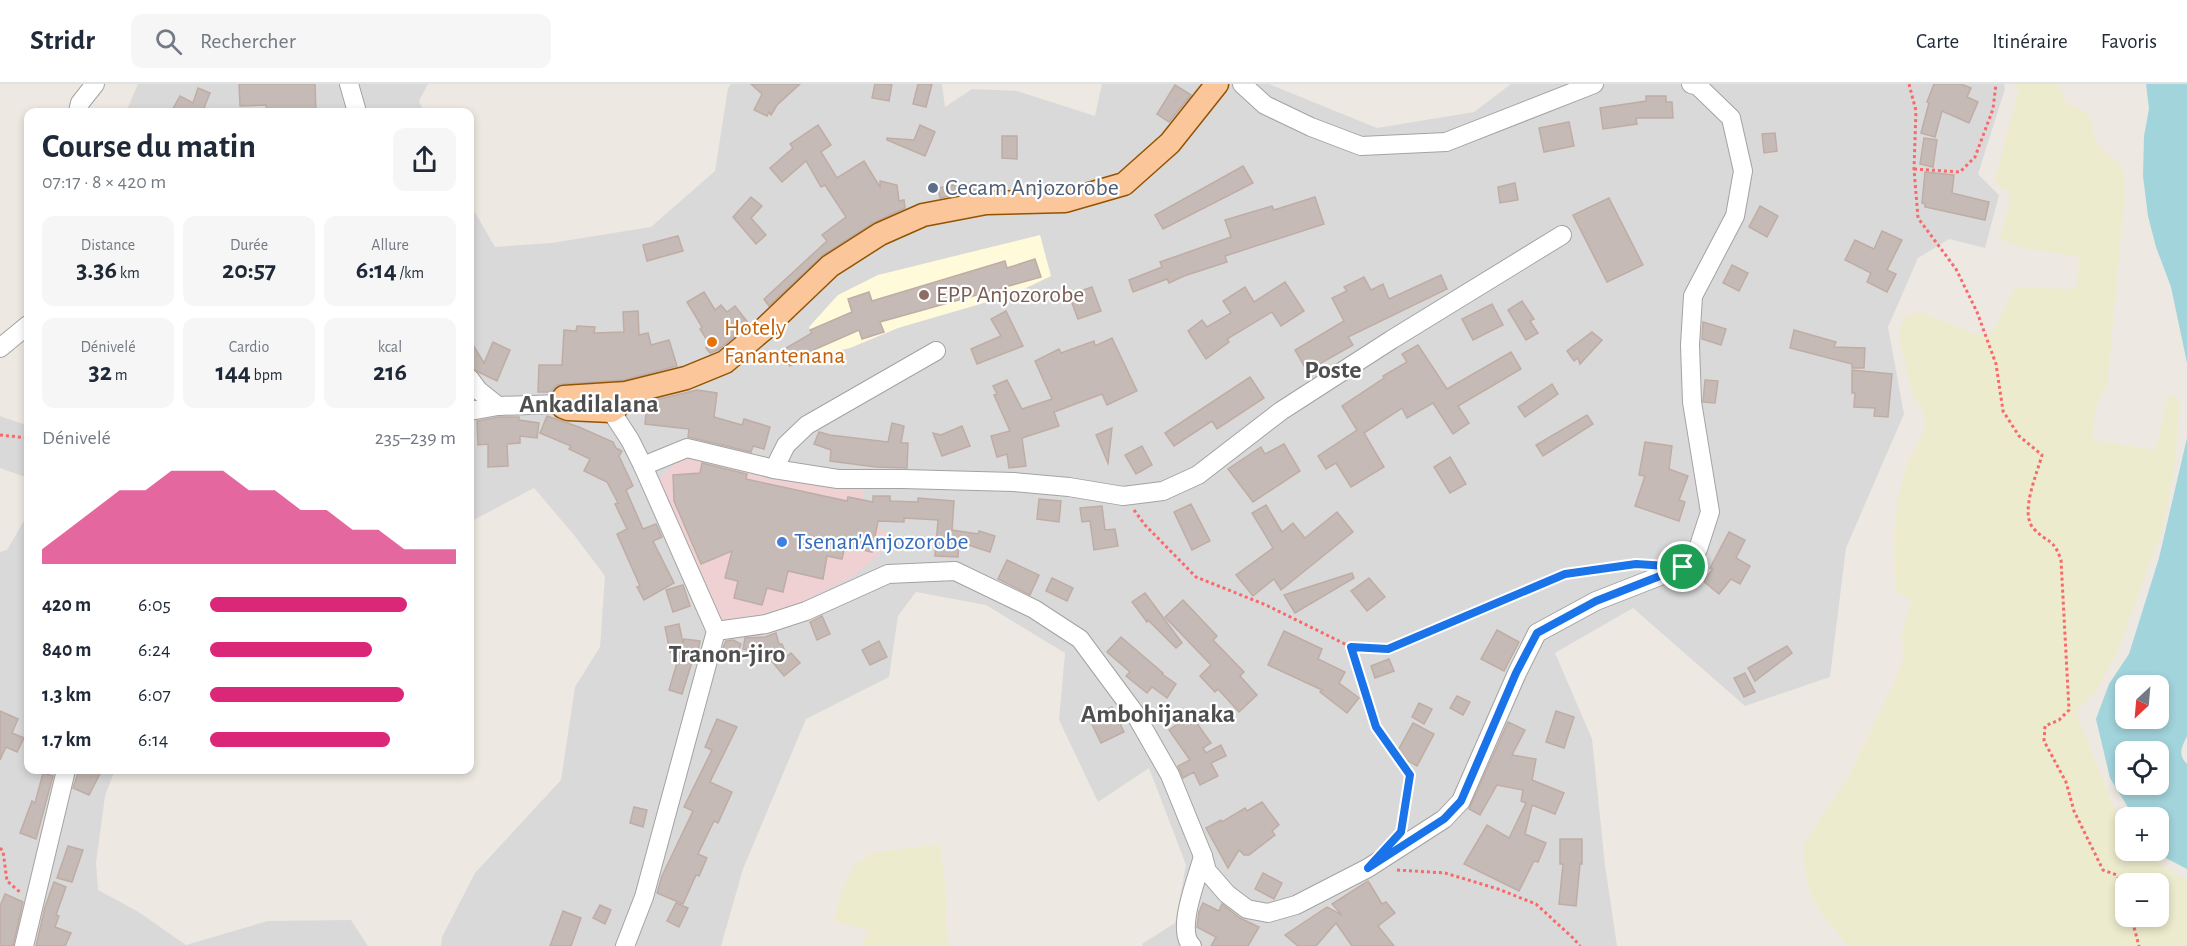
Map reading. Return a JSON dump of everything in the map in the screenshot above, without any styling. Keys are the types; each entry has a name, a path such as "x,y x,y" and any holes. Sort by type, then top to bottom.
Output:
{"main road":[{"path":"626,393 617,407 611,411 568,409 561,404 561,399 564,397 626,393 686,378 725,362 830,266 880,234 923,215 986,203 1065,201 1124,184 1170,144 1217,84"}],"street":[{"path":"79,108 80,103 95,84"},
{"path":"349,84 356,108"},
{"path":"1242,84 1265,105 1311,127 1361,146 1446,142 1594,84"},
{"path":"716,631 776,620 806,610 888,574 955,571 1034,609 1080,639 1134,712 1170,775 1208,871 1227,894 1248,909 1268,913 1296,905 1368,868 1444,819 1461,801 1516,673 1537,633 1596,601 1683,567 1698,549 1710,512 1692,402 1690,345 1693,296 1735,216 1743,171 1731,118 1698,86 1691,84"},
{"path":"643,466 687,448 774,469 838,479 903,478 1014,482 1069,487 1123,496 1163,491 1198,475 1281,411 1562,235"},
{"path":"0,348 24,329"},
{"path":"774,469 786,445 807,425 936,351"},
{"path":"474,384 498,406"},
{"path":"474,410 498,406 561,404"},
{"path":"611,411 630,440 643,466 716,631 644,897 625,946"},
{"path":"24,946 65,774"},
{"path":"1192,946 1186,941 1184,927 1203,856"}],"path":[{"path":"1909,84 1916,111 1914,169 1918,218 1956,269 1977,312 1996,364 2003,411 2019,436 2042,455 2026,513 2032,527 2055,545 2061,560 2069,710 2059,720 2045,726 2044,741 2066,782 2073,811 2103,870 2115,875"},
{"path":"1914,169 1960,172 1975,157 1993,109 1996,84"},
{"path":"0,435 24,438"},
{"path":"1123,496 1144,525 1196,577 1266,605 1351,647 1388,649 1565,574 1648,564"},
{"path":"1351,647 1376,727 1410,775 1401,832"},
{"path":"0,848 3,851 7,881 18,892 36,899"},
{"path":"1368,868 1445,873 1498,889 1536,904 1580,946"},
{"path":"2134,927 2139,946"}],"shaded area":[{"path":"138,84 428,84 419,101 422,108 128,108"},
{"path":"731,84 942,84 945,107 972,89 1017,91 1095,116 1102,84 1269,84 1377,128 1474,112 1511,84 2004,84 2005,89 1978,174 1999,195 1985,248 1949,239 1918,258 1888,327 1904,414 1846,548 1830,677 1745,706 1633,608 1555,653 1592,739 1605,865 1617,946 1143,946 1142,944 1175,923 1186,865 1149,768 1098,802 1059,720 1065,653 986,605 916,592 898,616 889,677 806,719 743,869 721,946 441,946 442,937 475,873 561,780 575,687 600,647 605,576 534,488 474,520 474,211 495,247 551,243 651,227 715,171 728,88"},
{"path":"2014,84 2059,84 2066,103 2091,117 2095,139 2104,151 2121,166 2124,174 2125,198 2107,384 2095,408 2093,440 2156,450 2168,395 2175,396 2180,403 2174,472 2163,528 2117,653 2095,692 2078,709 2078,717 2115,808 2115,861 2155,861 2187,880 2187,946 1848,946 1821,913 1810,893 1805,871 1803,848 1805,842 1847,779 1896,679 1903,658 1902,635 1911,601 1905,595 1898,594 1895,587 1894,535 1898,498 1907,464 1924,432 1926,417 1912,392 1899,328 1906,316 1921,312 1972,333 1987,336 1993,331 2015,287 2070,289 2077,285 2079,257 2024,248 2004,241 2000,236 2010,203 2009,192 1996,183 1996,175 2019,90"},
{"name":"EPP Anjozorobe","path":"1040,235 1051,276 1011,295 898,328 850,348 818,355 809,327 838,295 878,275"},
{"path":"0,416 24,424 24,477 0,468"},
{"name":"Tsenan'Anjozorobe","path":"687,451 787,474 864,488 862,520 886,532 882,552 852,577 785,610 738,619 715,619 655,484"},
{"path":"24,521 24,774 113,774 105,796 96,863 98,890 137,911 186,945 268,921 351,920 368,946 0,946 0,552 7,550"},
{"path":"940,844 949,946 861,946 869,931 834,921 841,892 853,867 870,853"}],"water":[{"path":"2146,84 2187,84 2187,363 2171,287 2156,247 2148,216 2143,176 2144,136 2149,109"},
{"path":"2187,438 2187,736 2181,754 2187,764 2187,869 2169,860 2169,807 2128,807 2120,795 2169,795 2169,741 2115,741 2115,786 2110,778 2096,719 2109,684 2115,675 2129,654 2159,558"}],"building":[{"path":"239,84 315,84 316,108 240,106"},
{"path":"751,84 800,84 777,105 771,115 769,112 767,116 754,110 762,94"},
{"path":"875,84 892,84 889,101 872,98"},
{"path":"918,84 932,84 926,107 913,104"},
{"path":"1934,84 1961,84 1971,88 1967,97 1978,102 1969,123 1942,111 1935,137 1921,133 1929,103 1927,102"},
{"path":"1175,85 1191,95 1169,122 1157,114"},
{"path":"198,88 210,93 204,108 173,108 180,96 193,103"},
{"path":"1646,96 1666,96 1666,102 1672,102 1673,118 1636,118 1637,124 1603,129 1600,108 1646,101"},
{"path":"1569,122 1574,146 1544,152 1539,128"},
{"path":"818,125 831,145 821,152 837,178 864,161 880,187 880,181 897,185 899,201 904,200 905,208 873,223 823,255 769,306 764,299 827,241 822,235 846,217 825,185 821,187 806,161 782,182 770,168 793,148 790,144"},
{"path":"920,125 935,132 925,156 887,140 887,138 914,140"},
{"path":"1775,133 1777,151 1764,153 1762,134"},
{"path":"1002,136 1017,136 1017,159 1002,158"},
{"path":"1924,138 1937,140 1933,167 1920,164"},
{"path":"1243,166 1253,183 1163,229 1155,215"},
{"path":"1925,172 1954,175 1952,193 1989,202 1985,220 1925,207 1922,203"},
{"path":"1515,183 1518,200 1500,203 1498,187"},
{"path":"983,184 983,190 940,198 938,188"},
{"path":"751,197 762,206 751,218 766,235 756,244 733,217"},
{"path":"1315,197 1324,224 1225,256 1227,262 1169,283 1167,279 1133,292 1129,280 1162,267 1160,262 1231,237 1225,220 1272,206 1274,210"},
{"path":"1609,198 1643,265 1607,282 1573,215"},
{"path":"1760,206 1778,216 1767,237 1749,227"},
{"path":"1882,231 1902,240 1887,270 1896,274 1887,292 1867,282 1871,273 1845,260 1855,240 1874,249"},
{"path":"678,236 683,251 647,261 643,245"},
{"path":"1035,259 1041,277 880,322 884,332 862,339 859,330 809,352 810,354 790,366 781,351 812,333 810,330 852,312 848,299 869,292 872,301 1005,261 1007,268"},
{"path":"1732,265 1748,273 1739,291 1723,283"},
{"path":"1441,275 1447,289 1348,337 1353,345 1307,371 1295,350 1344,321 1332,298 1347,291 1344,287 1364,277 1371,290 1383,284 1389,299"},
{"path":"1285,282 1304,311 1281,326 1272,312 1227,339 1229,342 1206,359 1188,331 1202,320 1207,327 1231,313 1223,301 1245,287 1254,302"},
{"path":"1092,287 1101,311 1078,319 1069,295"},
{"path":"704,292 715,310 721,305 727,312 735,306 749,324 718,350 710,353 706,348 710,345 700,329 702,327 687,302"},
{"path":"1522,301 1534,319 1530,321 1538,333 1526,340 1508,310"},
{"path":"1492,304 1503,325 1473,340 1462,319"},
{"path":"638,311 639,335 648,333 651,345 669,340 677,366 624,380 563,384 557,385 550,392 538,392 539,365 562,365 564,330 576,331 577,326 595,327 594,333 624,332 623,312"},
{"path":"1006,311 1023,346 977,364 971,349 1001,336 991,319"},
{"path":"1703,322 1726,329 1721,345 1702,339"},
{"path":"1794,330 1836,342 1834,347 1865,348 1864,368 1852,368 1852,364 1790,348"},
{"path":"1592,332 1602,340 1580,364 1578,358 1574,361 1567,351"},
{"path":"1112,338 1137,391 1107,405 1102,394 1054,412 1059,426 1022,438 1026,466 1009,468 1007,454 997,457 991,436 1010,431 994,395 997,394 993,386 1007,380 1022,409 1052,399 1035,361 1059,349 1061,353 1094,341 1095,346"},
{"path":"493,342 510,350 497,381 474,370 474,347 484,363"},
{"path":"1418,345 1447,389 1511,352 1521,369 1458,406 1469,423 1453,434 1433,403 1407,418 1402,408 1364,433 1384,467 1351,487 1336,463 1326,469 1318,456 1357,430 1342,406 1384,378 1383,376 1407,362 1402,354"},
{"path":"1852,370 1892,374 1888,417 1874,416 1875,408 1854,407"},
{"path":"1250,377 1264,398 1217,429 1212,421 1174,446 1165,433"},
{"path":"1705,380 1718,381 1715,403 1703,402"},
{"path":"1552,384 1558,394 1525,417 1518,407"},
{"path":"697,390 717,393 714,417 742,425 744,419 770,427 764,449 753,446 751,452 688,437 689,429 645,424 646,413 631,413 634,405"},
{"path":"1587,415 1593,424 1543,456 1536,445"},
{"path":"547,416 613,442 616,448 622,451 619,456 633,486 626,490 643,529 656,524 662,537 653,541 674,583 644,600 617,534 627,529 615,504 618,503 607,482 584,471 590,459 569,449 571,446 540,433"},
{"path":"499,417 519,417 519,420 539,423 537,438 520,436 520,443 507,444 508,466 488,467 488,444 478,445 477,421"},
{"path":"892,423 904,426 901,443 908,443 907,468 876,467 830,461 831,450 814,444 819,432 888,442"},
{"path":"962,426 970,446 942,456 933,433 941,435"},
{"path":"1112,428 1108,463 1096,435"},
{"path":"1645,442 1672,446 1669,469 1688,476 1679,500 1685,502 1679,521 1635,506 1645,476 1639,475"},
{"path":"1284,444 1300,471 1253,502 1228,469 1261,447 1265,454"},
{"path":"1142,446 1152,465 1136,474 1125,455"},
{"path":"1450,457 1466,484 1450,493 1434,467"},
{"name":"Tsenan'Anjozorobe","path":"702,463 747,474 746,479 847,501 848,497 873,502 873,496 890,496 890,501 918,502 918,498 954,501 952,530 978,534 979,531 995,536 990,552 959,542 958,557 935,556 938,520 904,518 904,522 878,521 872,552 845,546 842,559 827,556 823,579 788,571 783,592 767,588 762,605 734,598 738,581 725,578 732,551 701,564 674,501 673,475 700,473"},
{"path":"1039,499 1061,501 1059,522 1037,519"},
{"path":"1191,504 1210,541 1192,550 1174,512"},
{"path":"1266,505 1282,532 1293,523 1305,538 1337,512 1353,532 1281,590 1274,579 1253,596 1236,575 1273,548 1252,513"},
{"path":"1102,506 1105,530 1115,529 1118,546 1094,550 1090,521 1082,522 1080,508"},
{"path":"1729,532 1745,540 1736,558 1750,566 1740,584 1731,579 1719,594 1703,581 1713,569 1710,568"},
{"path":"1007,560 1039,575 1030,595 998,579"},
{"path":"1352,573 1354,578 1295,613 1284,595"},
{"path":"1052,578 1073,588 1067,601 1046,591"},
{"path":"1369,578 1385,597 1367,611 1351,591"},
{"path":"683,585 690,606 673,612 666,590"},
{"path":"1145,593 1182,643 1176,648 1148,620 1147,622 1132,602"},
{"path":"1183,600 1217,636 1213,640 1244,672 1240,676 1257,695 1239,712 1218,689 1215,692 1200,676 1211,665 1165,617"},
{"path":"822,616 830,634 817,640 810,622"},
{"path":"679,624 683,643 684,639 700,641 696,662 692,662 682,694 669,690 681,649 670,652 665,627"},
{"path":"1497,630 1519,642 1504,671 1481,659"},
{"path":"1284,631 1322,649 1318,659 1345,672 1339,683 1359,698 1347,713 1320,692 1322,690 1268,665"},
{"path":"776,633 779,644 782,644 787,656 791,653 800,663 784,676 770,659 764,662 761,653 743,649 745,638 765,637"},
{"path":"1121,637 1176,684 1167,698 1152,687 1147,693 1126,676 1130,672 1107,652"},
{"path":"733,640 741,644 736,657 722,650 726,641"},
{"path":"879,641 887,657 870,665 862,650"},
{"path":"1787,646 1792,653 1755,681 1748,668"},
{"path":"1389,659 1394,671 1375,678 1371,666"},
{"path":"1745,673 1755,692 1744,697 1734,678"},
{"path":"1457,696 1470,702 1463,715 1450,708"},
{"path":"1419,703 1432,709 1424,724 1412,717"},
{"path":"1112,707 1124,732 1101,743 1089,718"},
{"path":"0,711 18,719 12,733 24,738 17,752 6,747 0,760"},
{"path":"1556,711 1574,717 1564,748 1546,742"},
{"path":"1191,715 1211,743 1203,748 1206,753 1221,745 1226,756 1211,763 1218,776 1200,785 1194,772 1183,778 1178,766 1190,760 1169,730"},
{"path":"717,719 737,727 710,782 732,792 718,823 714,821 698,854 707,858 699,876 696,875 683,904 657,893 662,876 693,811 684,807 712,750 705,747"},
{"path":"1508,722 1525,730 1512,755 1536,759 1532,780 1564,793 1555,814 1532,805 1525,834 1546,843 1538,862 1534,861 1519,891 1464,864 1487,825 1509,838 1526,803 1521,801 1523,790 1497,785 1480,815 1469,809"},
{"path":"1413,723 1434,734 1417,766 1396,754"},
{"path":"43,774 53,776 36,839 20,833 32,801 35,803"},
{"path":"78,774 100,774 89,795 73,788"},
{"path":"1262,802 1279,825 1272,831 1275,835 1249,855 1244,855 1239,850 1228,868 1206,828 1221,820 1222,822 1245,808 1247,811"},
{"path":"634,807 647,810 643,827 630,823"},
{"path":"1560,839 1582,839 1582,864 1580,864 1576,906 1559,904 1563,864 1560,864"},
{"path":"68,846 83,850 72,882 57,878"},
{"path":"1263,873 1282,883 1274,899 1255,889"},
{"path":"1368,881 1382,904 1386,902 1395,913 1378,926 1394,946 1352,946 1336,923 1316,946 1298,946 1285,935 1327,907 1342,915 1332,904"},
{"path":"54,882 66,887 56,915 59,916 55,927 71,933 65,946 36,946 45,907"},
{"path":"5,894 23,902 13,946 0,946 0,906"},
{"path":"676,903 688,908 679,927 667,921"},
{"path":"1203,903 1219,911 1222,904 1240,918 1259,927 1248,946 1211,946 1216,937 1197,927"},
{"path":"600,905 611,910 605,924 593,918"},
{"path":"563,911 581,918 571,946 550,946"}],"place":[{"name":"Cecam Anjozorobe","path":"933,188"},
{"name":"EPP Anjozorobe","path":"924,295"},
{"name":"Hotely Fanantenana","path":"712,342"},
{"name":"Tsenan'Anjozorobe","path":"782,542"}],"district":[{"name":"Poste","path":"1333,370"},
{"name":"Ankadilalana","path":"589,404"},
{"name":"Tranon-jiro","path":"727,654"},
{"name":"Ambohijanaka","path":"1158,714"}],"route":[{"path":"1636,564 1683,567 1596,601 1537,633 1516,673 1461,801 1444,819 1368,868 1401,832 1410,775 1376,727 1351,647 1388,649 1565,574 1636,564"}]}
